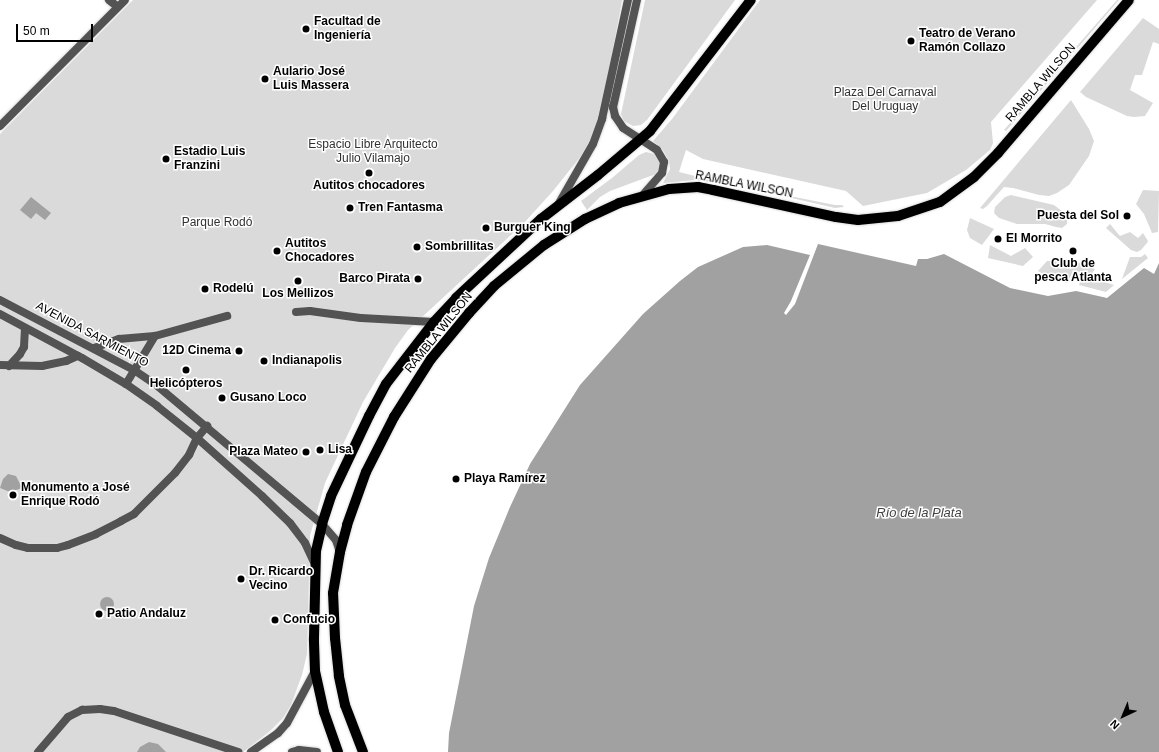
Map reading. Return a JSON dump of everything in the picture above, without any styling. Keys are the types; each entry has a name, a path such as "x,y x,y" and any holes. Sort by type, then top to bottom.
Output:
{"main road":[{"name":"RAMBLA WILSON","path":"338,752 324,712 315,671 314,638 316,564 322,524 331,496 351,451 379,397 403,361 434,322 456,298 541,219 641,140 662,116 751,0"},
{"name":"RAMBLA WILSON","path":"363,752 345,704 337,662 333,593 340,552 353,505 382,439 428,363 469,313 510,272 544,245 603,210 643,195 669,189 698,187 836,217 858,220 881,219 929,206 953,194 974,177 998,153 1130,0"}],"street":[{"path":"109,0 118,7"},
{"path":"0,126 125,0"},
{"path":"558,205 593,144 602,120 628,0"},
{"path":"637,0 613,107 618,122 627,132 657,150 664,162 662,173 643,195"},
{"path":"0,114 7,120"},
{"name":"AVENIDA SARMIENTO","path":"0,300 94,348 134,370 155,384 207,426 322,524 336,540 340,552"},
{"path":"296,312 310,311 361,318 434,322"},
{"name":"AVENIDA SARMIENTO","path":"0,314 126,384 157,406 197,438 290,523 305,543 316,564"},
{"path":"94,348 119,339 155,336 227,316"},
{"path":"9,366 24,347 25,328"},
{"path":"126,384 155,336"},
{"path":"0,365 42,366 66,361 78,356"},
{"path":"0,538 16,545 28,548 51,548 68,545 96,534 134,514 175,472 189,455 197,438 207,426"},
{"path":"251,752 263,748 286,723 315,671"},
{"path":"38,752 68,718 82,710 100,709 114,711 238,752"},
{"path":"292,752 299,750 317,752"}],"green space":[{"name":"Parque Rodó","path":"133,0 622,0 601,113 592,137 581,156 553,191 524,223 408,330 395,348 363,402 325,483 310,536 307,654 302,675 291,705 283,718 270,731 243,752 0,752 0,134"},
{"path":"645,0 735,0 647,120 641,125 633,126 624,121 621,114"},
{"name":"Plaza Del Carnaval Del Uruguay","path":"760,0 1097,0 991,122 993,143 990,150 966,170 927,193 863,206 846,191 703,159 686,150 679,172 727,184 694,180 663,183 670,169 669,161 663,150 653,141 672,119"},
{"path":"1117,0 1119,0 1006,131 1004,130"},
{"path":"1143,18 1159,29 1159,44 1153,42 1142,75 1135,75 1130,90 1153,103 1145,116 1134,117 1127,116 1086,97 1080,92"},
{"path":"1071,100 1089,129 1094,141 1089,156 1069,185 1057,193 1049,196 1004,187 987,206 983,209 980,208"},
{"path":"646,152 654,154 659,161 659,169 656,174 610,191 600,197 587,210 581,201 612,178 639,155"},
{"path":"744,187 835,205 842,205 844,207 835,208"},
{"path":"1143,190 1159,191 1158,232 1152,233 1144,214 1136,204"},
{"path":"1011,195 1054,205 1067,215 1067,224 1062,228 1045,224 1017,224 999,218 994,213 995,207 1005,197"},
{"path":"970,218 994,229 982,245 970,238 967,230"},
{"path":"1110,224 1120,236 1130,232 1138,238 1143,233 1148,241 1141,250 1137,252 1131,250 1106,228"},
{"path":"990,245 1011,256 1025,248 1033,257 1023,266 988,258"},
{"path":"1145,254 1148,258 1122,279 1130,257 1141,257"},
{"path":"1047,261 1077,262 1095,269 1091,275 1073,270 1068,283 1051,279 1038,271"},
{"path":"1082,275 1114,285 1106,292 1079,285"}],"water":[{"path":"31,197 51,213 45,220 36,213 31,219 20,210"},
{"name":"Río de la Plata","path":"818,244 916,266 918,259 927,259 944,254 1010,288 1048,296 1076,291 1107,298 1144,268 1154,274 1159,263 1159,752 448,752 449,733 474,606 489,558 530,464 580,385 643,314 680,281 698,267 743,247 767,245 810,255 791,301 784,313 786,315 795,304"},
{"path":"8,474 16,476 22,488 10,492 0,488 3,479"},
{"path":"104,597 110,597 114,601 114,607 110,611 104,611 100,607 100,601"},
{"path":"149,742 158,744 166,752 137,752 140,747"}],"place":[{"name":"Facultad de Ingeniería","path":"306,29"},
{"name":"Teatro de Verano Ramón Collazo","path":"911,41"},
{"name":"Aulario José Luis Massera","path":"265,79"},
{"name":"Estadio Luis Franzini","path":"166,159"},
{"name":"Autitos chocadores","path":"369,173"},
{"name":"Tren Fantasma","path":"350,208"},
{"name":"Puesta del Sol","path":"1127,216"},
{"name":"Burguer King","path":"486,228"},
{"name":"El Morrito","path":"998,239"},
{"name":"Sombrillitas","path":"417,247"},
{"name":"Autitos Chocadores","path":"277,251"},
{"name":"Club de pesca Atlanta","path":"1073,251"},
{"name":"Barco Pirata","path":"418,279"},
{"name":"Los Mellizos","path":"298,281"},
{"name":"Rodelú","path":"205,289"},
{"name":"12D Cinema","path":"239,351"},
{"name":"Indianapolis","path":"264,361"},
{"name":"Helicópteros","path":"186,370"},
{"name":"Gusano Loco","path":"222,398"},
{"name":"Lisa","path":"320,450"},
{"name":"Plaza Mateo","path":"306,452"},
{"name":"Playa Ramírez","path":"456,479"},
{"name":"Monumento a José Enrique Rodó","path":"13,495"},
{"name":"Dr. Ricardo Vecino","path":"241,579"},
{"name":"Patio Andaluz","path":"99,614"},
{"name":"Confucio","path":"275,620"}],"park label":[{"name":"Espacio Libre Arquitecto Julio Vilamajo","path":"373,152"}]}
